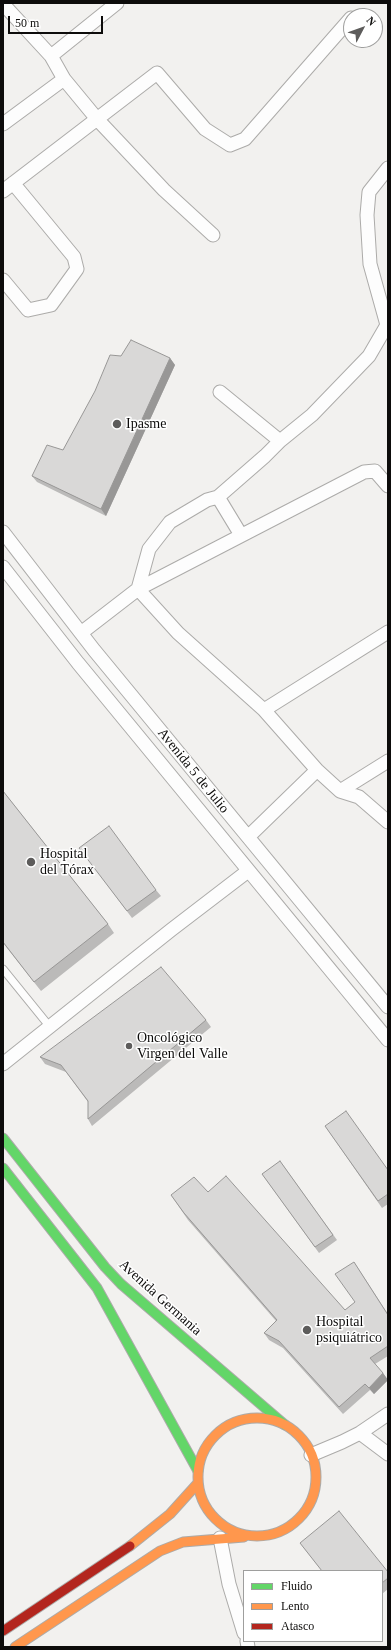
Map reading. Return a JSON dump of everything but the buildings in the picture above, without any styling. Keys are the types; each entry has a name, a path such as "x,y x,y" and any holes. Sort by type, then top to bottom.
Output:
{"street":[{"path":"51,56 117,3"},
{"path":"3,4 51,56 64,79 97,119 164,190 213,235"},
{"path":"3,280 28,310 51,305 77,269 74,257 8,187 157,73 205,129 230,145 245,139 343,26"},
{"path":"3,124 64,79"},
{"path":"138,589 149,549 170,522 207,500 218,497 280,441 312,415 369,356 387,325 370,264 367,214 369,192 388,168"},
{"path":"220,392 280,441"},
{"path":"81,633 138,589 364,472 375,471 388,486"},
{"path":"218,497 241,536"},
{"name":"Avenida 5 de Julio","path":"3,532 81,633 388,1007"},
{"name":"Avenida 5 de Julio","path":"3,567 78,663 388,1040"},
{"path":"138,589 178,633 264,710 317,770 340,791 359,797 388,822"},
{"path":"264,710 388,632"},
{"path":"340,791 388,761"},
{"path":"248,837 317,770"},
{"path":"3,1064 171,930 248,871"},
{"name":"Avenida Germania","path":"3,1138 105,1267 121,1284 285,1425"},
{"path":"3,1168 97,1288 198,1471"},
{"path":"311,1455 330,1448 360,1433 388,1414"},
{"path":"15,1647 160,1551 183,1542 220,1538 263,1536 280,1532 295,1523 303,1515 312,1500 316,1483 316,1472 311,1455 303,1440 285,1425 274,1421 257,1418 240,1420 219,1432 208,1444 200,1460 198,1471 200,1494 205,1505 217,1520 229,1529 252,1536"},
{"path":"360,1433 388,1454"},
{"path":"3,1631 150,1531 170,1514 198,1483"},
{"path":"220,1538 229,1584 243,1630"}],"lane":[{"path":"3,969 50,1027"}],"traffic: fast":[{"path":"3,1138 105,1267 121,1284 285,1425"},
{"path":"3,1168 97,1288 198,1471"}],"traffic: slow":[{"path":"257,1418 269,1419 280,1423 299,1435 311,1454 315,1465 316,1477 315,1489 311,1500 299,1519 280,1531 269,1535 257,1536 245,1535 234,1531 215,1519 203,1500 199,1489 198,1477 199,1465 203,1454 215,1435 234,1423 245,1419 257,1418"},
{"path":"130,1546 170,1514 198,1483"},
{"path":"15,1647 160,1551 183,1542 244,1537"}],"traffic: jam":[{"path":"3,1631 130,1546"}],"place":[{"name":"Ipasme","path":"117,424"},
{"name":"Hospital del Tórax","path":"31,862"},
{"name":"Oncológico Virgen del Valle","path":"129,1046"},
{"name":"Hospital psiquiátrico","path":"307,1330"}]}
